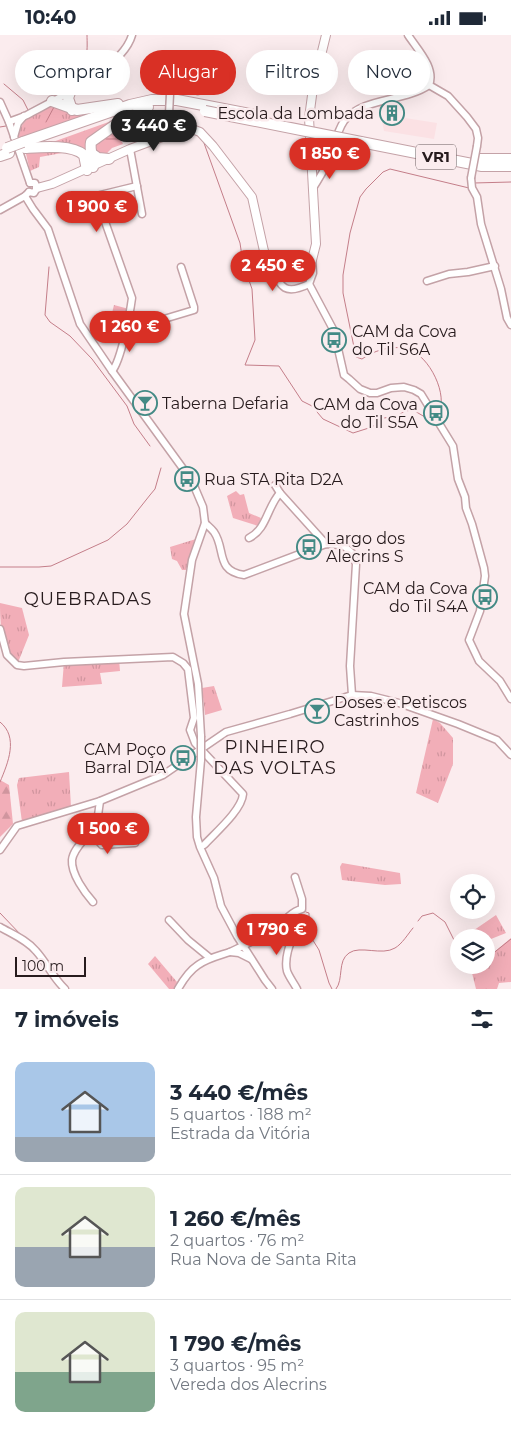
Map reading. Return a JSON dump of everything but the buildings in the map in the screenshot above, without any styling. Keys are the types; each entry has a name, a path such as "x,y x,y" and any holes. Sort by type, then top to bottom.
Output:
{"highway":[{"path":"69,95 68,98 72,109"},
{"path":"52,101 72,109 147,104"},
{"path":"90,168 90,144 94,139 147,104"},
{"name":"VR1","path":"4,152 21,143 147,104 205,108 362,139 482,166 511,167"},
{"name":"VR1","path":"362,139 482,159 511,159"},
{"path":"21,143 77,150 84,155 90,168"},
{"path":"91,153 98,158 109,159"}],"main road":[{"path":"37,188 46,187 130,149 170,134 187,129 196,130 230,166 252,197 264,251 272,266 280,272 290,274 303,271 312,259 316,244 309,118 326,35"}],"street":[{"path":"123,50 132,35"},
{"path":"408,35 417,50"},
{"path":"430,86 448,96 476,129 478,137 471,178 472,188 477,197 481,224 502,289 507,318 511,325"},
{"path":"10,124 62,95"},
{"path":"170,95 168,125 170,134"},
{"path":"313,188 328,160 343,123 354,112 368,105 406,95"},
{"path":"0,102 21,143"},
{"path":"6,112 20,119"},
{"path":"20,119 21,143 30,183 27,187 27,194 33,209 48,229 80,324 192,481 203,507 206,518 192,560 184,614 198,684 201,760 196,811 197,837 214,878 221,906 252,960 272,989"},
{"path":"130,149 142,214"},
{"path":"311,160 320,168"},
{"path":"312,172 320,168 328,160"},
{"path":"0,210 27,194 34,193 37,188 35,183 30,183"},
{"path":"112,371 118,361 132,298 97,199 100,195 137,186"},
{"path":"272,266 279,283 284,288 292,291 311,281 313,273 312,259"},
{"path":"427,281 449,274 494,266"},
{"path":"126,324 140,329 194,310 181,267"},
{"path":"303,271 311,281 334,331 346,376 360,389 370,393 377,393 391,387 404,387 422,394 453,446 458,479 465,497 466,508 485,576 480,611 469,640 479,661 500,681 511,699"},
{"path":"275,485 326,544"},
{"path":"249,538 255,535 261,528 280,493"},
{"path":"205,523 215,535 223,563 236,574 244,575 326,544 345,547 352,553 356,564 350,664 352,695"},
{"path":"0,629 7,655 16,665 173,657 188,669 194,718 190,730 195,743 243,794 243,801 204,845"},
{"path":"0,850 17,826 100,801 163,775 226,732 293,714 352,695 371,696 399,703 453,722 497,740 511,755"},
{"path":"95,837 100,801"},
{"path":"93,903 81,887 72,860 77,848 87,836 95,837 102,845 135,843"},
{"path":"178,989 191,971 210,958 254,943 295,911 304,910 295,877"},
{"path":"169,919 188,941 210,958"},
{"path":"297,989 287,967 290,949 300,920"},
{"path":"0,927 35,949 53,977 65,989"},
{"path":"236,933 254,943"},
{"path":"229,952 236,943 236,933"},
{"path":"252,960 254,943"},
{"path":"229,952 239,953 252,960"}],"shaded area":[{"path":"402,102 405,118 437,123 434,139 384,131 379,106"}],"green space":[{"path":"55,104 119,107 19,138 22,125 26,121"},
{"path":"137,116 130,123 121,140 123,144 112,148 106,154 97,155 92,147"},
{"path":"117,119 95,136 89,161 50,143"},
{"path":"63,150 62,153 40,157 39,167 30,171 26,154 35,151"},
{"path":"114,305 129,309 123,331 108,329"},
{"path":"236,491 240,495 244,494 249,513 261,518 258,526 233,518 227,496"},
{"path":"196,539 186,570 182,570 177,561 172,559 170,547"},
{"path":"0,603 22,608 29,635 17,665 8,653 2,636"},
{"path":"119,659 120,671 100,673 102,684 62,687 64,662"},
{"path":"214,686 222,710 205,715 202,688"},
{"path":"433,719 440,723 453,738 453,764 438,803 416,793"},
{"path":"69,772 71,807 22,822 17,785 19,778"},
{"path":"0,780 9,785 13,824 0,837"},
{"path":"342,863 400,873 401,884 385,885 342,880 340,867"},
{"path":"495,916 506,933 495,937 495,929 476,929 490,919 495,919"},
{"path":"511,938 511,982 499,983 497,989 476,989 472,974 495,974 495,951"},
{"path":"155,956 177,982 174,989 169,989 148,964"}],"waterway":[{"path":"87,35 87,50"},
{"path":"4,84 23,100 28,110"},
{"path":"46,122 54,107"},
{"path":"151,111 163,113"},
{"path":"106,139 121,139 133,121"},
{"path":"0,127 6,126"},
{"path":"204,143 240,243 243,263 252,289 255,340 245,365 279,366 302,401 312,406 323,419 353,433 372,427 384,418 397,416 405,411 413,410 430,420"},
{"path":"440,410 440,392 433,372 427,363 411,350 387,348 376,351 362,359 356,357 343,293 343,275 350,233 360,197 383,172 390,169 469,188"},
{"path":"474,183 511,182"},
{"path":"49,267 45,315 50,322 70,336 92,359 127,406 134,424 150,446"},
{"path":"0,567 51,566 108,540 127,524 155,489 161,468"},
{"path":"0,722 6,728 10,743 9,759 0,782"},
{"path":"306,912 309,913 309,934 319,950 332,989"},
{"path":"0,913 22,936"},
{"path":"418,921 422,916 433,913 445,922 450,932"},
{"path":"336,989 345,956 359,950 384,951 395,948 413,928"},
{"path":"495,952 511,939"}],"place":[{"name":"Escola da Lombada","path":"392,113"},
{"name":"CAM da Cova do Til S6A","path":"334,340"},
{"name":"Taberna Defaria","path":"145,403"},
{"name":"CAM da Cova do Til S5A","path":"436,413"},
{"name":"Rua STA Rita D2A","path":"187,479"},
{"name":"Largo dos Alecrins S","path":"309,547"},
{"name":"CAM da Cova do Til S4A","path":"485,597"},
{"name":"Doses e Petiscos Castrinhos","path":"317,711"},
{"name":"CAM Poço Barral D1A","path":"183,758"}],"district":[{"name":"QUEBRADAS","path":"88,599"},
{"name":"PINHEIRO DAS VOLTAS","path":"275,758"}]}
